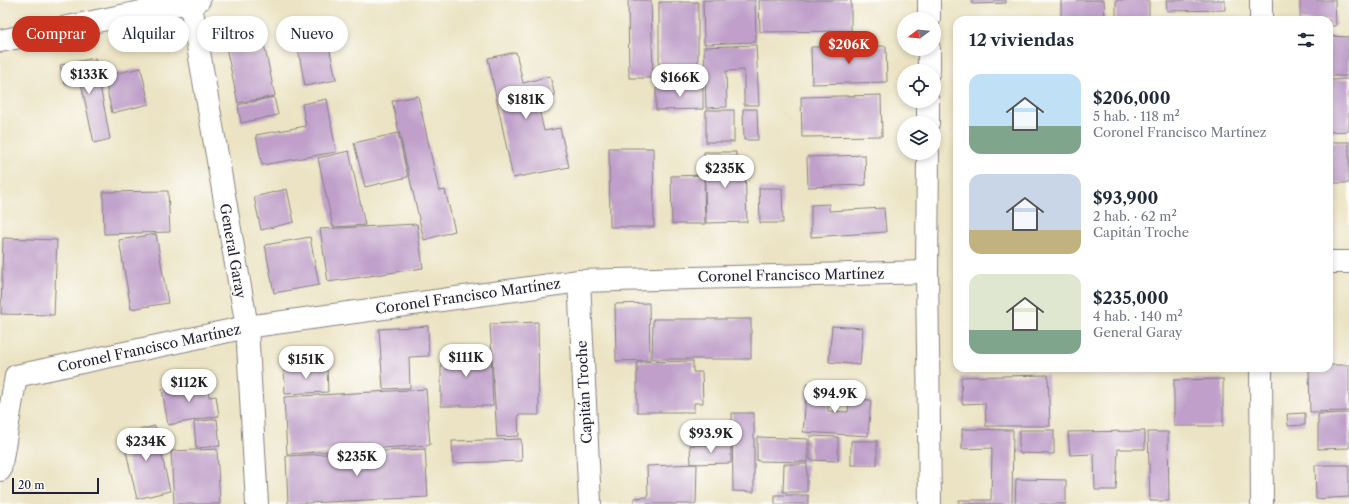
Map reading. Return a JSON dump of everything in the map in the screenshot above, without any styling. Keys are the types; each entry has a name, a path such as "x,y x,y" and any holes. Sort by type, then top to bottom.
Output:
{"street":[{"path":"0,41 193,0"},
{"name":"General Garay","path":"193,0 247,327 257,504"},
{"path":"929,0 929,12"},
{"path":"1261,0 1261,16"},
{"path":"928,160 927,272 930,504"},
{"path":"1333,262 1349,262"},
{"name":"Coronel Francisco Martínez","path":"0,470 16,376 247,327 579,281 927,272"},
{"name":"Capitán Troche","path":"579,281 590,504"},
{"path":"1261,372 1262,504"}],"building":[{"path":"628,0 651,0 653,78 629,78"},
{"path":"703,0 755,0 756,42 704,44"},
{"path":"759,0 851,0 851,31 760,32"},
{"path":"972,0 1006,0 1006,3 972,4"},
{"path":"1061,0 1104,0 1105,16 1061,16"},
{"path":"1116,0 1149,0 1149,16 1116,16"},
{"path":"1166,0 1225,0 1225,10 1167,11"},
{"path":"1300,0 1335,0 1336,26 1333,26 1333,16 1300,16"},
{"path":"659,2 698,2 698,66 659,67"},
{"path":"1333,36 1349,37 1349,76 1333,76"},
{"path":"756,45 759,105 744,105 744,70 726,71 727,107 706,108 704,47"},
{"path":"886,46 887,82 812,84 811,47"},
{"path":"227,52 266,52 275,96 238,103"},
{"path":"299,52 330,52 336,80 305,86"},
{"path":"516,52 523,83 550,76 555,96 537,100 544,131 560,128 569,167 513,178 488,58"},
{"path":"95,58 110,139 94,143 81,83 65,84 60,65"},
{"path":"141,68 149,104 112,113 104,76"},
{"path":"1349,79 1349,131 1333,132 1333,80"},
{"path":"703,87 703,109 656,110 656,88"},
{"path":"881,95 882,136 802,137 801,97"},
{"path":"418,96 439,191 445,190 455,231 424,240 392,101"},
{"path":"274,97 278,115 241,123 238,105"},
{"path":"327,99 336,152 262,165 256,135 306,126 302,104"},
{"path":"743,109 757,109 758,140 744,140"},
{"path":"706,110 734,110 734,142 706,142"},
{"path":"398,133 408,177 365,187 354,143"},
{"path":"1333,142 1349,142 1349,183 1333,183"},
{"path":"609,148 653,148 654,227 610,227"},
{"path":"349,151 365,225 333,227 318,158"},
{"path":"704,152 736,152 736,168 745,168 747,222 706,223"},
{"path":"865,155 866,185 808,187 807,157"},
{"path":"704,175 705,224 672,224 671,176"},
{"path":"759,188 782,188 783,223 760,223"},
{"path":"287,189 294,222 261,230 254,197"},
{"path":"168,191 170,232 104,234 103,192"},
{"path":"829,204 829,211 884,208 886,232 811,237 811,205"},
{"path":"417,224 423,268 328,282 320,229"},
{"path":"156,234 168,303 131,309 119,240"},
{"path":"310,237 319,285 274,293 265,245"},
{"path":"3,238 57,240 54,315 1,314"},
{"path":"649,303 650,360 616,361 615,304"},
{"path":"653,319 751,319 751,359 652,359"},
{"path":"538,322 539,415 518,415 519,436 497,437 490,324"},
{"path":"428,326 429,356 409,357 410,388 383,389 379,329"},
{"path":"832,326 863,328 860,365 829,362"},
{"path":"441,350 491,351 493,406 441,406"},
{"path":"693,361 693,372 702,372 703,403 694,403 694,412 637,412 637,362"},
{"path":"1333,365 1349,365 1349,411 1310,412 1309,372 1333,372"},
{"path":"327,367 328,392 285,394 284,368"},
{"path":"1048,375 1050,426 986,426 985,403 962,404 961,377"},
{"path":"1223,379 1223,426 1174,426 1174,380"},
{"path":"206,381 209,397 216,396 219,416 168,425 162,389"},
{"path":"807,384 834,386 833,399 828,398 828,411 848,412 849,399 871,400 868,436 803,432"},
{"path":"426,389 430,445 287,454 284,397"},
{"path":"732,413 754,413 754,492 733,491"},
{"path":"1305,413 1305,425 1288,426 1287,414"},
{"path":"1349,413 1349,448 1318,449 1318,414"},
{"path":"217,419 220,446 196,448 194,422"},
{"path":"155,426 170,491 137,499 122,434"},
{"path":"962,429 1013,430 1012,504 959,504 959,500 991,500 992,448 962,449"},
{"path":"1019,430 1054,430 1054,454 1019,453"},
{"path":"1145,431 1145,449 1118,449 1116,490 1095,490 1094,454 1070,455 1068,432"},
{"path":"1148,432 1168,432 1169,501 1150,501"},
{"path":"810,436 838,437 838,461 810,460"},
{"path":"757,437 808,439 808,462 757,461"},
{"path":"521,439 522,461 453,463 452,441"},
{"path":"851,441 877,441 877,465 851,465"},
{"path":"690,445 731,445 731,463 691,464"},
{"path":"217,449 220,504 174,504 171,451"},
{"path":"425,449 428,497 288,504 286,456"},
{"path":"697,464 696,504 634,504 634,498 648,497 647,466"},
{"path":"784,464 807,464 807,492 783,492"},
{"path":"1315,465 1349,465 1349,497 1316,499"},
{"path":"1016,479 1066,480 1066,504 1015,504"},
{"path":"775,495 808,495 808,504 775,504"}]}
